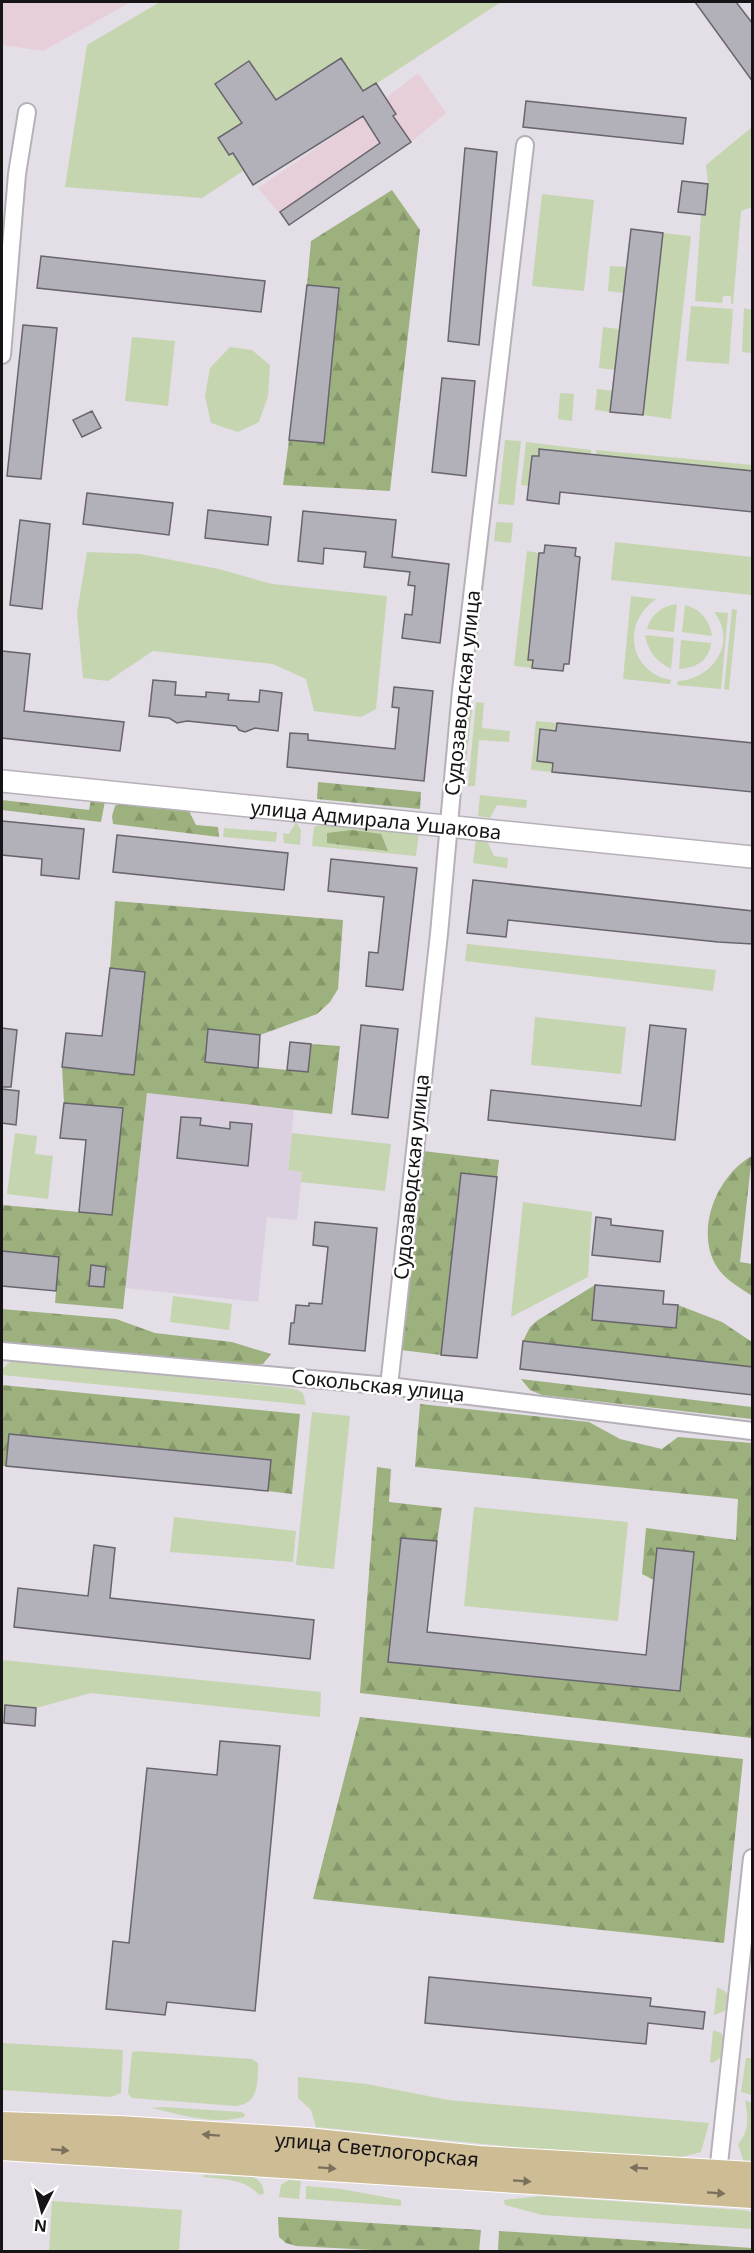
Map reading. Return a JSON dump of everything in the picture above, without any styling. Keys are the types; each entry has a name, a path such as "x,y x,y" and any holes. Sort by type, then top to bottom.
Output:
{"main road":[{"name":"улица Светлогорская","path":"2,2125 118,2129 307,2141 478,2159 753,2175"},
{"name":"улица Светлогорская","path":"2,2147 753,2195"}],"street":[{"path":"2,355 17,174 27,112"},
{"name":"Судозаводская улица","path":"388,1386 438,934 461,691 525,145"},
{"name":"улица Адмирала Ушакова","path":"2,780 753,856"},
{"name":"Сокольская улица","path":"2,1351 388,1386 753,1431"},
{"path":"718,2172 753,1858"}],"shaded area":[{"path":"2,2 131,2 43,51 2,45"},
{"path":"418,73 446,113 411,142 289,225 258,188 363,116"},
{"path":"147,1093 294,1109 288,1170 302,1172 297,1220 267,1217 258,1302 125,1288"}],"green space":[{"path":"160,2 501,2 202,198 65,187 87,45"},
{"path":"752,127 752,207 741,211 733,304 731,304 731,296 723,296 722,303 695,301 701,215 705,215 708,184 706,165"},
{"path":"392,190 420,230 390,491 283,485 289,440 324,443 339,288 307,285 311,241"},
{"path":"542,194 594,200 584,291 532,286"},
{"path":"663,233 691,236 671,419 643,415"},
{"path":"610,266 626,267 624,293 608,291"},
{"path":"691,306 733,309 729,364 686,361"},
{"path":"744,308 752,310 752,353 742,352"},
{"path":"603,327 619,329 615,370 599,368"},
{"path":"132,337 175,341 168,406 125,401"},
{"path":"230,347 252,350 270,365 268,396 259,422 238,432 211,423 205,396 210,368"},
{"path":"597,389 613,391 610,412 595,410"},
{"path":"560,393 574,394 572,421 558,419"},
{"path":"505,440 521,441 514,505 498,504"},
{"path":"526,442 591,450 591,455 539,449 539,456 532,456 528,486 521,485"},
{"path":"596,450 752,465 752,471 596,455"},
{"path":"496,522 513,523 511,543 494,541"},
{"path":"487,528 490,529 473,680 471,675"},
{"path":"615,542 752,557 752,595 611,580"},
{"path":"527,551 539,553 528,659 533,660 532,668 514,666"},
{"path":"87,552 140,554 219,569 272,584 387,596 376,709 361,717 314,711 306,679 273,664 153,651 108,681 83,678 77,613"},
{"path":"631,596 656,599 645,609 638,621 634,633 635,646 646,667 657,675 671,680 670,684 623,679"},
{"path":"677,604 674,632 647,629 651,619 658,612"},
{"path":"685,605 695,609 703,616 712,636 682,632"},
{"path":"732,609 737,610 729,690 724,689"},
{"path":"714,612 728,613 721,689 677,685 678,681 702,674 718,657 723,635 721,623"},
{"path":"645,635 674,638 671,669 654,655"},
{"path":"681,640 711,643 708,655 696,665 679,669"},
{"path":"473,702 463,787 460,787 469,705"},
{"path":"476,702 484,703 482,728 510,731 509,742 479,740 475,786 468,786"},
{"path":"536,721 557,723 556,731 540,730 537,761 553,763 552,772 531,770"},
{"path":"318,782 421,792 420,809 317,799"},
{"path":"480,795 527,800 526,808 497,805 490,818 478,816"},
{"path":"2,800 89,810 91,800 105,801 101,822 2,810"},
{"path":"120,803 189,811 196,825 218,827 219,837 113,824 112,816 115,806"},
{"path":"296,822 301,830 300,845 284,843 283,833 289,834"},
{"path":"321,824 419,833 416,856 312,846 314,827"},
{"path":"224,828 277,832 276,842 223,837"},
{"path":"352,830 381,834 388,851 327,843 327,833"},
{"path":"476,839 487,841 494,856 508,858 507,868 473,863"},
{"path":"115,901 343,920 338,989 330,1002 317,1014 260,1035 208,1029 205,1062 308,1072 311,1044 340,1046 332,1114 147,1093 123,1309 55,1303 59,1257 2,1251 2,1205 112,1215 123,1109 64,1103 62,1067 134,1075 145,972 110,968"},
{"path":"467,944 716,970 713,991 465,961"},
{"path":"535,1017 626,1027 621,1074 531,1065"},
{"path":"15,1133 37,1136 35,1154 53,1156 48,1199 7,1194"},
{"path":"292,1133 391,1144 385,1191 301,1182 302,1172 288,1170"},
{"path":"423,1151 499,1160 497,1177 461,1173 441,1355 401,1350"},
{"path":"752,1156 740,1262 752,1264 752,1296 720,1272 710,1253 708,1237 709,1221 719,1190 729,1176"},
{"path":"523,1202 592,1212 588,1277 511,1317"},
{"path":"595,1285 592,1320 676,1328 678,1305 722,1322 752,1342 752,1367 523,1341 530,1327 538,1320"},
{"path":"173,1296 232,1304 229,1330 170,1322"},
{"path":"2,1309 116,1319 155,1333 232,1342 271,1354 263,1364 256,1365 2,1342"},
{"path":"12,1360 288,1388 303,1393 306,1405 2,1375 2,1369"},
{"path":"521,1379 752,1407 752,1419 542,1395 530,1390"},
{"path":"2,1385 300,1414 292,1494 268,1491 271,1461 9,1434 6,1466 2,1466"},
{"path":"420,1404 589,1422 620,1439 662,1449 678,1437 752,1443 752,1738 360,1693 377,1467 391,1469 389,1502 442,1508 437,1541 401,1538 388,1662 680,1691 694,1552 657,1548 654,1580 642,1574 646,1528 736,1540 738,1499 415,1467"},
{"path":"312,1412 350,1416 334,1569 296,1565"},
{"path":"474,1507 628,1522 618,1621 464,1606"},
{"path":"174,1517 296,1531 293,1562 170,1552"},
{"path":"2,1660 321,1692 320,1717 91,1693 36,1708 6,1705 4,1723 2,1723"},
{"path":"360,1717 743,1759 724,1943 313,1899"},
{"path":"717,1987 726,1992 729,2002 725,2011 714,2015"},
{"path":"713,2030 721,2033 725,2040 722,2057 712,2063 710,2062"},
{"path":"2,2043 123,2050 121,2093 111,2097 2,2090"},
{"path":"132,2052 252,2059 258,2063 256,2090 249,2101 236,2106 132,2098 128,2093"},
{"path":"746,2058 752,2058 752,2095 741,2092"},
{"path":"298,2077 367,2084 448,2100 709,2123 701,2152 661,2162 316,2127 311,2110 298,2098"},
{"path":"745,2100 752,2103 752,2167 743,2160 738,2144 746,2129"},
{"path":"152,2108 245,2114 244,2117 233,2119 209,2120"},
{"path":"204,2175 253,2177 261,2184 264,2194 259,2195 241,2183 203,2177"},
{"path":"289,2180 301,2181 299,2199 279,2197 281,2185"},
{"path":"306,2186 341,2189 401,2200 401,2206 306,2199"},
{"path":"541,2196 742,2210 752,2212 752,2229 542,2215 505,2205 504,2200"},
{"path":"52,2201 182,2210 179,2251 49,2251"},
{"path":"278,2217 481,2230 479,2251 391,2251 296,2246 286,2243 279,2237"},
{"path":"499,2231 752,2248 752,2251 498,2251"}],"building":[{"path":"695,2 736,2 753,24 753,82"},
{"path":"341,58 363,91 376,83 396,114 393,116 411,142 289,225 280,212 380,143 363,116 253,185 233,153 229,155 218,138 242,123 215,84 249,61 276,100"},
{"path":"526,101 686,118 683,144 523,127"},
{"path":"465,148 497,152 479,345 448,341"},
{"path":"682,181 708,184 705,215 678,212"},
{"path":"631,229 663,233 643,415 610,412"},
{"path":"41,256 265,281 261,312 37,288"},
{"path":"307,285 339,288 324,443 289,440"},
{"path":"23,325 57,328 41,479 7,476"},
{"path":"442,378 475,381 466,476 432,472"},
{"path":"92,411 101,428 82,437 73,420"},
{"path":"539,449 753,471 753,512 560,492 559,504 527,500 532,456 539,456"},
{"path":"87,493 173,503 169,535 83,524"},
{"path":"208,510 271,517 268,545 205,538"},
{"path":"303,511 396,520 392,557 449,564 440,643 402,638 405,614 412,615 415,586 408,585 410,572 364,567 366,552 324,548 323,564 298,561"},
{"path":"20,520 50,524 42,609 10,605"},
{"path":"545,545 576,548 575,556 580,557 569,664 564,664 563,671 532,668 533,660 528,660 539,553 544,553"},
{"path":"2,651 30,654 24,711 124,722 120,751 2,738"},
{"path":"153,680 176,682 175,695 206,697 206,692 229,694 228,700 259,702 260,690 282,693 278,731 255,728 245,732 236,726 187,721 177,723 169,718 149,716"},
{"path":"394,687 433,691 424,781 287,767 290,733 308,734 308,740 395,749 399,708 392,707"},
{"path":"557,723 753,743 753,792 552,772 553,763 537,761 540,729 556,731"},
{"path":"2,821 84,829 79,879 41,875 42,859 2,855"},
{"path":"117,835 288,853 284,890 113,872"},
{"path":"331,859 417,868 403,990 366,986 369,952 378,953 384,897 328,891"},
{"path":"473,880 753,911 753,944 508,920 506,937 467,933"},
{"path":"110,968 145,972 134,1075 62,1067 66,1033 102,1036"},
{"path":"361,1025 398,1029 388,1118 352,1114"},
{"path":"650,1025 686,1029 675,1140 488,1120 491,1090 641,1106"},
{"path":"2,1028 17,1030 11,1087 2,1087"},
{"path":"208,1029 260,1035 258,1068 205,1062"},
{"path":"290,1042 311,1044 308,1072 287,1070"},
{"path":"2,1089 19,1091 16,1125 2,1123"},
{"path":"64,1103 123,1108 112,1215 79,1212 86,1140 60,1138"},
{"path":"181,1117 201,1118 200,1125 230,1129 230,1122 252,1124 248,1166 177,1158"},
{"path":"461,1173 497,1177 477,1358 441,1355"},
{"path":"596,1217 611,1219 611,1225 663,1231 660,1262 592,1255"},
{"path":"315,1222 377,1228 365,1351 289,1344 296,1305 322,1304 328,1247 313,1245"},
{"path":"2,1251 59,1257 56,1291 2,1286"},
{"path":"91,1265 106,1267 104,1287 89,1286"},
{"path":"595,1285 664,1291 663,1304 678,1305 676,1328 592,1320"},
{"path":"523,1341 753,1367 753,1395 520,1369"},
{"path":"9,1434 271,1460 268,1491 6,1466"},
{"path":"401,1538 437,1541 427,1632 646,1655 657,1548 694,1552 680,1691 388,1662"},
{"path":"94,1545 115,1548 110,1598 314,1620 310,1659 14,1627 18,1588 88,1596"},
{"path":"5,1705 36,1708 35,1726 4,1723"},
{"path":"220,1741 280,1746 255,2011 167,2002 165,2015 106,2009 113,1941 129,1943 147,1768 217,1775"},
{"path":"429,1977 651,1998 650,2006 705,2012 703,2029 648,2023 646,2044 425,2023"}]}
